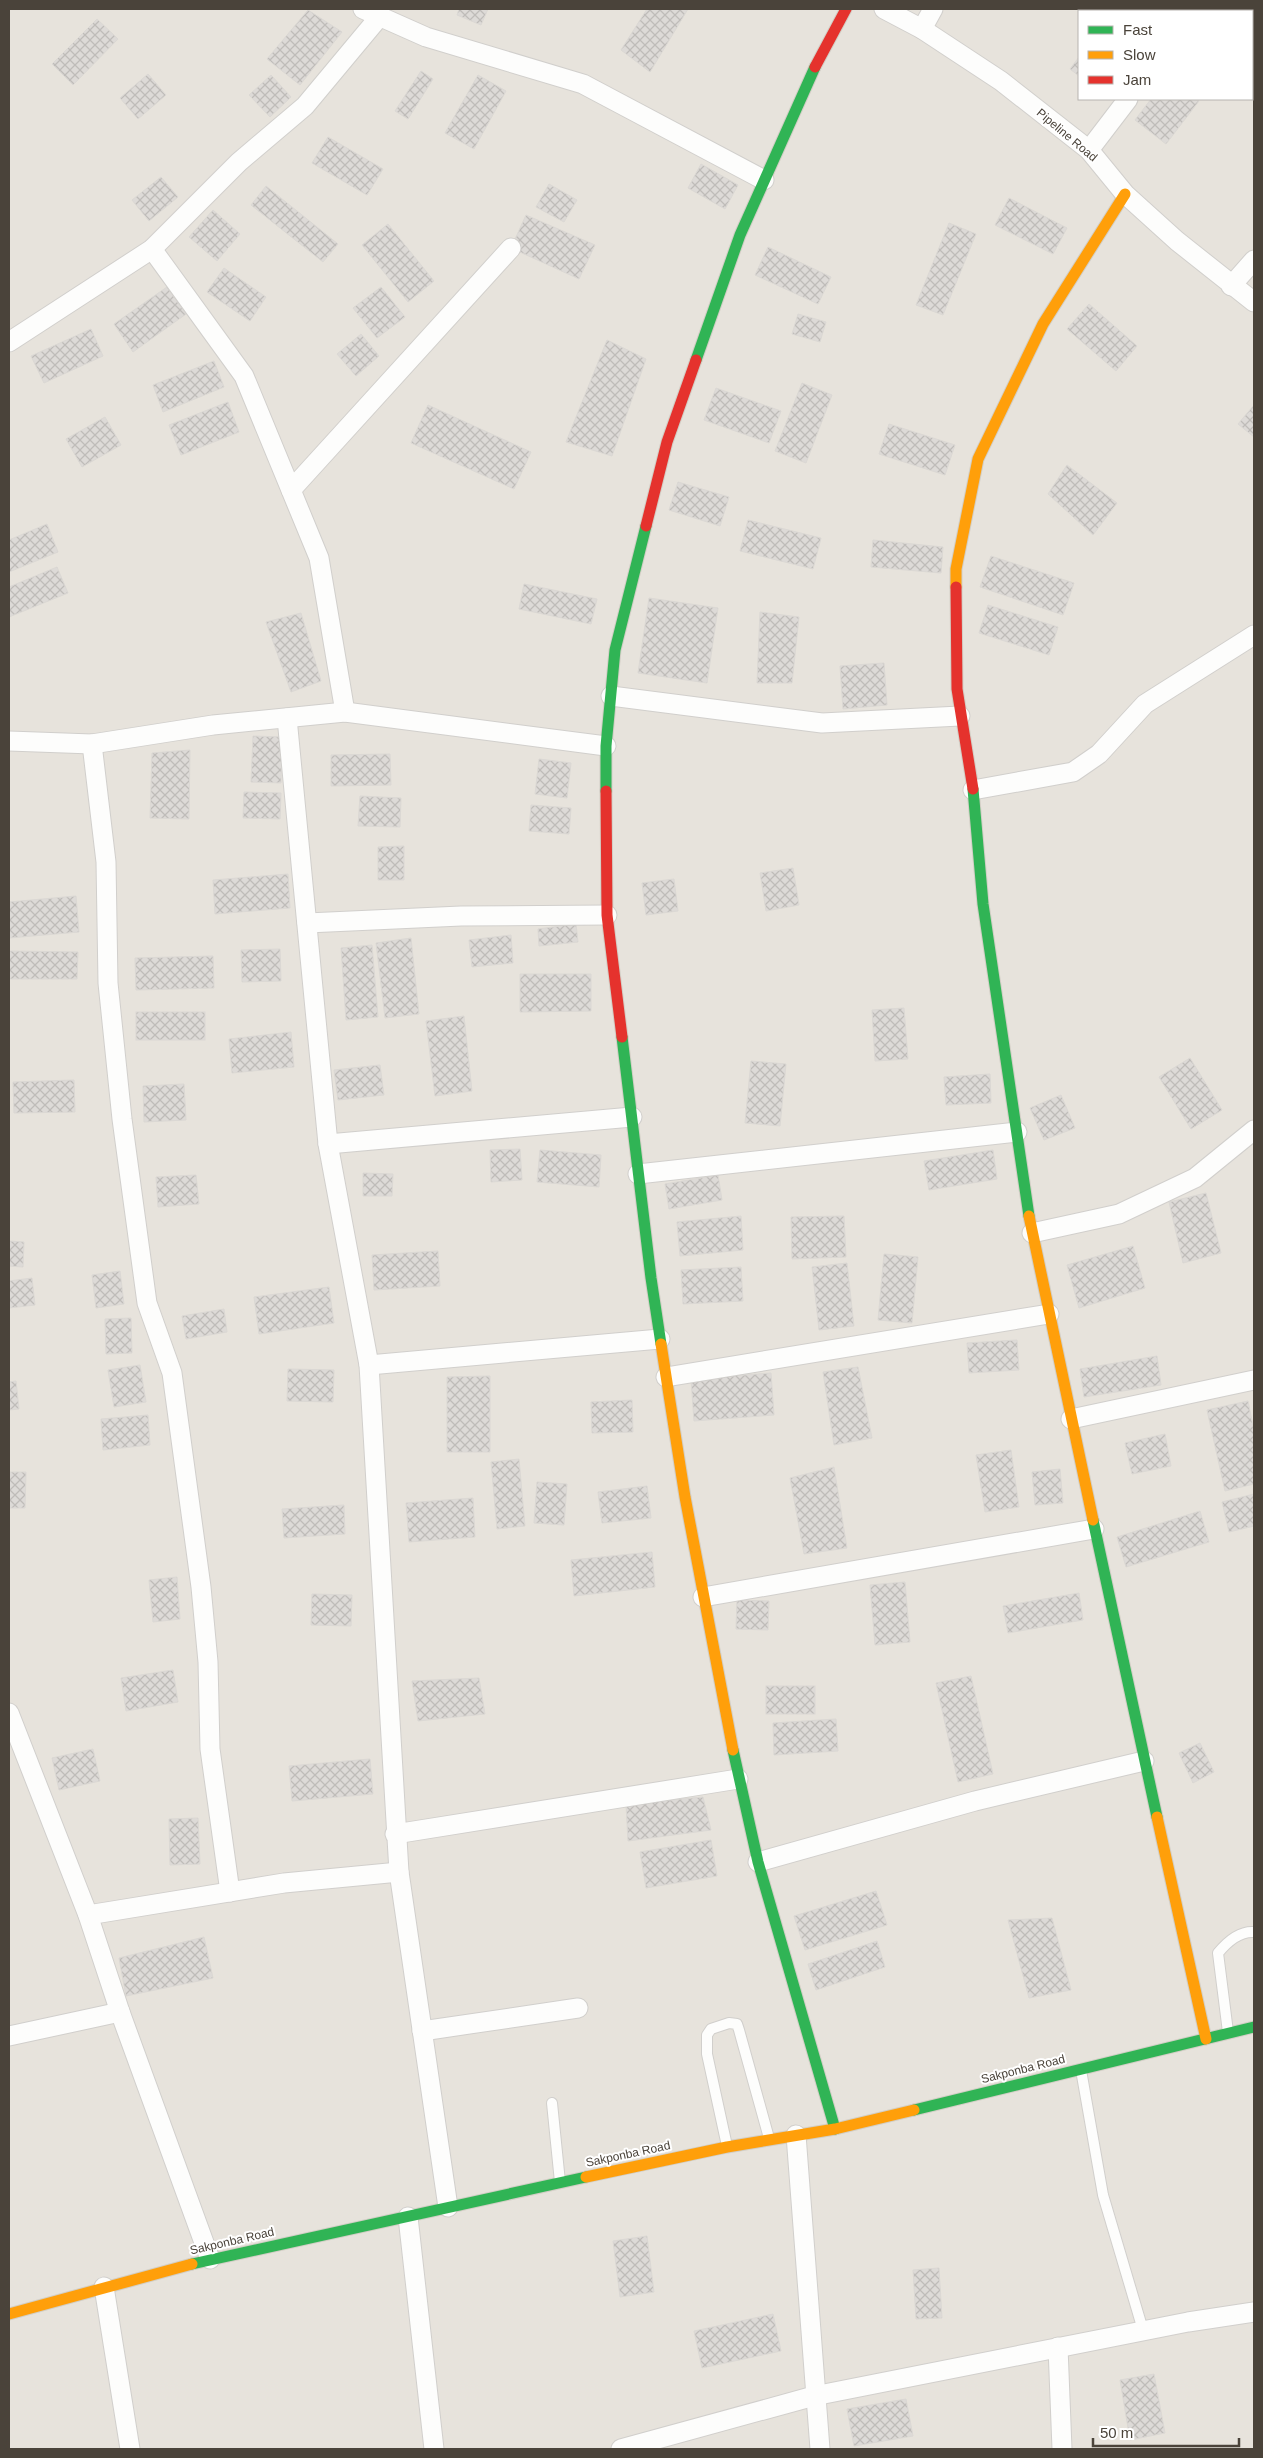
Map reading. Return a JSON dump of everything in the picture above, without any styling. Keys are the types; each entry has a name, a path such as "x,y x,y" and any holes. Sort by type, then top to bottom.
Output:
{"street":[{"path":"835,2129 758,1862 738,1779 684,1497 638,1174 607,915 606,746 615,650 667,442 740,235 808,81 846,9"},
{"name":"Pipeline Road","path":"884,9 922,29 1001,81 1089,150 1126,194 1231,286 1254,302"},
{"path":"922,29 933,9"},
{"path":"9,342 152,249 239,162 305,106 372,12 426,37 584,84 764,180"},
{"path":"1089,150 1127,100"},
{"path":"1126,194 1043,324 978,459 956,569 957,689 973,790 983,904 1032,1233 1144,1761 1206,2039"},
{"path":"291,490 511,248"},
{"path":"152,249 244,376 318,558 345,712"},
{"path":"1231,286 1254,260"},
{"path":"973,790 1073,772 1099,754 1144,704 1254,635"},
{"path":"611,696 822,723 960,716"},
{"path":"9,741 92,744 213,725 345,712 606,746"},
{"path":"287,718 328,1144 369,1365 395,1834 399,1872 448,2207"},
{"path":"92,744 106,862 108,983 122,1120 148,1303 172,1373 201,1587 208,1662 210,1749 230,1892"},
{"path":"307,923 460,916 607,915"},
{"path":"328,1144 632,1117"},
{"path":"1032,1233 1119,1214 1195,1178 1254,1130"},
{"path":"638,1174 1017,1132"},
{"path":"666,1377 1049,1314"},
{"path":"369,1365 660,1339"},
{"path":"1071,1419 1254,1380"},
{"path":"703,1597 1094,1529"},
{"path":"9,1713 88,1915 120,2012 210,2258"},
{"path":"758,1862 975,1801 1144,1761"},
{"path":"395,1834 738,1779"},
{"path":"88,1915 284,1883 399,1872"},
{"path":"422,2031 578,2008"},
{"path":"9,2036 120,2012"},
{"name":"Sakponba Road","path":"9,2314 210,2258 727,2147 835,2129 1254,2027"},
{"path":"796,2135 814,2396 820,2449"},
{"path":"408,2217 434,2449"},
{"path":"104,2287 130,2449"},
{"path":"621,2449 814,2396 1143,2330 1254,2312"},
{"path":"1058,2348 1062,2449"}],"lane":[{"path":"1228,2034 1218,1953 1228,1940 1254,1932"},
{"path":"727,2147 707,2054 707,2038 711,2029 729,2023 736,2024 739,2030 770,2140"},
{"path":"1081,2069 1103,2194 1143,2330"},
{"path":"552,2103 560,2183"}],"shaded area":[{"path":"9,9 1254,9 1254,2449 9,2449"}],"building":[{"path":"459,9 488,9 481,25 457,15"},
{"path":"647,9 688,9 650,72 621,50"},
{"path":"1250,9 1251,10 1224,10"},
{"path":"308,10 342,32 300,85 267,59"},
{"path":"1253,11 1254,12 1253,68"},
{"path":"97,19 118,39 73,85 52,64"},
{"path":"1078,58 1078,75 1070,69"},
{"path":"421,71 433,79 408,119 395,111"},
{"path":"148,74 166,95 138,119 120,98"},
{"path":"271,75 291,97 270,117 249,95"},
{"path":"478,75 506,91 474,149 445,133"},
{"path":"1150,100 1199,101 1166,144 1135,120"},
{"path":"328,137 383,169 367,195 312,163"},
{"path":"701,164 738,185 725,209 688,188"},
{"path":"161,177 178,197 149,221 132,200"},
{"path":"549,184 577,200 564,222 536,207"},
{"path":"266,186 338,244 323,262 251,205"},
{"path":"1009,198 1067,228 1053,254 995,225"},
{"path":"213,210 240,234 217,261 189,237"},
{"path":"526,215 595,245 579,279 511,248"},
{"path":"949,223 976,234 943,315 916,305"},
{"path":"388,224 434,281 408,302 362,245"},
{"path":"768,247 831,277 818,304 755,275"},
{"path":"224,268 266,297 250,321 207,292"},
{"path":"167,287 186,314 133,352 114,324"},
{"path":"381,287 405,317 377,338 353,308"},
{"path":"1089,304 1137,346 1116,371 1067,329"},
{"path":"798,314 826,322 820,342 792,334"},
{"path":"91,329 103,356 44,383 31,356"},
{"path":"361,334 379,356 356,376 337,354"},
{"path":"607,340 646,359 612,456 566,442"},
{"path":"214,361 224,387 163,412 153,385"},
{"path":"802,383 832,395 806,463 775,451"},
{"path":"716,388 781,411 769,443 704,420"},
{"path":"228,402 239,432 181,455 169,425"},
{"path":"428,405 531,452 514,489 411,443"},
{"path":"1254,405 1254,437 1238,424"},
{"path":"105,417 121,445 82,467 66,439"},
{"path":"889,424 955,445 945,475 879,454"},
{"path":"1067,465 1117,503 1093,535 1048,494"},
{"path":"678,482 729,497 720,526 669,510"},
{"path":"748,520 821,538 813,569 740,551"},
{"path":"47,524 58,552 9,572 9,540"},
{"path":"873,540 943,547 941,573 871,567"},
{"path":"991,556 1074,583 1063,615 980,587"},
{"path":"57,567 68,593 9,617 9,587"},
{"path":"524,584 597,599 591,624 519,609"},
{"path":"649,598 718,608 707,683 638,673"},
{"path":"988,605 1058,627 1049,655 979,633"},
{"path":"760,612 799,617 792,683 757,683"},
{"path":"301,613 321,681 291,692 266,622"},
{"path":"884,663 887,705 843,709 840,666"},
{"path":"253,736 282,737 281,783 251,782"},
{"path":"190,750 189,819 150,818 152,753"},
{"path":"390,754 391,785 331,786 331,755"},
{"path":"539,759 571,763 567,798 535,794"},
{"path":"244,792 281,793 280,819 243,818"},
{"path":"360,796 401,798 400,827 358,826"},
{"path":"531,805 571,808 569,834 529,831"},
{"path":"404,846 404,880 378,880 378,847"},
{"path":"793,868 799,905 766,911 760,873"},
{"path":"288,874 290,908 215,914 213,880"},
{"path":"674,879 678,911 646,915 642,883"},
{"path":"76,896 79,932 9,938 9,902"},
{"path":"576,924 578,942 539,946 538,929"},
{"path":"511,935 513,963 472,967 469,940"},
{"path":"411,938 419,1014 385,1018 376,943"},
{"path":"372,945 378,1017 346,1020 341,948"},
{"path":"280,949 281,981 242,982 241,950"},
{"path":"9,951 78,952 77,979 9,979"},
{"path":"213,956 214,988 136,990 135,958"},
{"path":"520,974 591,974 591,1011 520,1012"},
{"path":"904,1008 908,1059 875,1061 872,1010"},
{"path":"136,1012 205,1012 205,1040 136,1040"},
{"path":"464,1016 472,1091 435,1096 426,1021"},
{"path":"291,1032 294,1067 232,1073 229,1039"},
{"path":"1190,1058 1222,1110 1191,1129 1159,1077"},
{"path":"751,1061 786,1064 780,1126 745,1123"},
{"path":"380,1065 384,1095 338,1100 334,1070"},
{"path":"990,1074 991,1103 946,1105 944,1077"},
{"path":"74,1080 75,1112 14,1113 13,1082"},
{"path":"184,1084 186,1120 144,1122 143,1086"},
{"path":"1061,1095 1075,1128 1044,1140 1030,1108"},
{"path":"520,1149 522,1180 491,1182 490,1150"},
{"path":"540,1150 601,1155 599,1187 537,1182"},
{"path":"993,1150 997,1179 929,1190 924,1161"},
{"path":"363,1173 393,1174 392,1196 363,1196"},
{"path":"196,1175 199,1204 158,1207 156,1177"},
{"path":"718,1175 722,1200 669,1209 665,1184"},
{"path":"1206,1193 1221,1253 1183,1263 1169,1202"},
{"path":"741,1216 743,1250 680,1256 677,1222"},
{"path":"844,1216 846,1257 792,1259 791,1217"},
{"path":"9,1241 24,1242 23,1267 9,1266"},
{"path":"1133,1246 1145,1288 1079,1308 1067,1265"},
{"path":"438,1251 440,1286 374,1290 372,1255"},
{"path":"884,1254 918,1257 912,1323 878,1320"},
{"path":"847,1263 854,1326 819,1330 812,1267"},
{"path":"741,1267 743,1301 683,1304 681,1270"},
{"path":"120,1271 124,1304 96,1308 92,1275"},
{"path":"32,1278 35,1305 9,1308 9,1281"},
{"path":"329,1287 334,1323 259,1334 254,1297"},
{"path":"224,1309 227,1332 186,1339 182,1316"},
{"path":"131,1318 132,1353 106,1354 105,1319"},
{"path":"1017,1340 1019,1370 969,1373 967,1343"},
{"path":"1157,1356 1161,1385 1084,1397 1080,1369"},
{"path":"140,1365 146,1402 114,1407 108,1370"},
{"path":"858,1367 872,1438 834,1445 823,1372"},
{"path":"288,1369 334,1370 333,1402 287,1401"},
{"path":"771,1373 774,1415 694,1421 691,1379"},
{"path":"490,1376 490,1452 447,1452 447,1377"},
{"path":"16,1381 19,1409 9,1410 9,1382"},
{"path":"632,1400 633,1432 592,1433 591,1402"},
{"path":"1248,1401 1254,1431 1254,1484 1225,1491 1207,1410"},
{"path":"148,1415 150,1445 103,1450 101,1419"},
{"path":"1165,1434 1171,1466 1132,1474 1125,1443"},
{"path":"1011,1450 1019,1507 985,1512 976,1455"},
{"path":"519,1459 525,1526 497,1529 491,1462"},
{"path":"834,1467 847,1548 804,1554 790,1478"},
{"path":"1060,1469 1063,1503 1035,1505 1032,1472"},
{"path":"9,1472 26,1472 25,1508 9,1508"},
{"path":"537,1482 567,1484 564,1525 534,1523"},
{"path":"647,1486 651,1518 602,1523 598,1492"},
{"path":"1254,1494 1254,1526 1229,1532 1222,1502"},
{"path":"473,1498 475,1537 409,1542 406,1503"},
{"path":"344,1505 345,1534 284,1538 282,1509"},
{"path":"1200,1511 1209,1542 1126,1567 1117,1537"},
{"path":"652,1552 655,1587 574,1596 571,1560"},
{"path":"177,1577 180,1619 153,1622 149,1580"},
{"path":"905,1582 910,1642 875,1645 870,1585"},
{"path":"1079,1593 1083,1620 1008,1633 1003,1606"},
{"path":"312,1594 352,1595 351,1626 311,1625"},
{"path":"737,1600 769,1601 768,1630 736,1629"},
{"path":"173,1670 178,1702 126,1711 121,1678"},
{"path":"971,1676 993,1774 958,1782 936,1683"},
{"path":"479,1678 485,1714 418,1721 412,1681"},
{"path":"766,1686 815,1686 815,1714 766,1714"},
{"path":"836,1719 838,1751 774,1755 773,1723"},
{"path":"1200,1743 1214,1772 1193,1783 1179,1753"},
{"path":"93,1749 100,1781 59,1790 52,1758"},
{"path":"370,1759 373,1794 292,1801 289,1766"},
{"path":"703,1797 711,1830 628,1841 626,1804"},
{"path":"198,1818 200,1864 170,1865 169,1819"},
{"path":"711,1840 717,1876 646,1888 640,1852"},
{"path":"876,1891 887,1925 805,1950 794,1916"},
{"path":"1052,1918 1071,1990 1029,1998 1008,1920"},
{"path":"204,1937 213,1978 126,1996 119,1958"},
{"path":"877,1941 885,1967 816,1990 808,1964"},
{"path":"647,2236 654,2292 620,2297 613,2241"},
{"path":"939,2268 942,2318 916,2319 913,2270"},
{"path":"773,2314 781,2351 702,2368 694,2331"},
{"path":"1154,2374 1165,2433 1130,2440 1120,2380"},
{"path":"906,2399 913,2436 854,2446 847,2409"}],"traffic: fast":[{"path":"696,360 740,235 815,67"},
{"path":"606,791 606,746 615,650 646,526"},
{"path":"973,789 983,904 1029,1216"},
{"path":"622,1037 651,1278 661,1344"},
{"path":"1093,1520 1157,1817"},
{"path":"733,1750 758,1862 835,2129"},
{"path":"914,2110 1254,2027"},
{"path":"192,2264 586,2177"}],"traffic: slow":[{"path":"956,587 956,569 978,459 1043,324 1125,194"},
{"path":"1029,1216 1093,1520"},
{"path":"661,1344 685,1497 733,1750"},
{"path":"1157,1817 1206,2039"},
{"path":"586,2177 727,2147 835,2129 914,2110"},
{"path":"9,2314 192,2264"}],"traffic: jam":[{"path":"815,67 846,9"},
{"path":"646,526 667,442 696,360"},
{"path":"956,587 957,689 973,789"},
{"path":"606,791 607,915 622,1037"}]}
